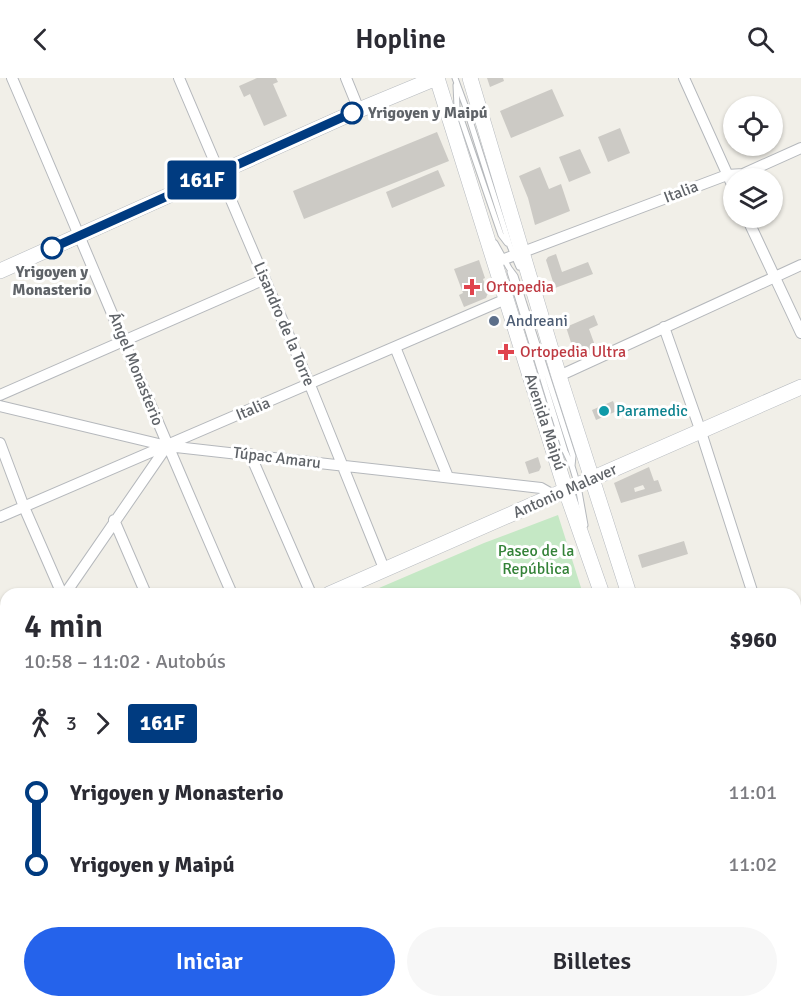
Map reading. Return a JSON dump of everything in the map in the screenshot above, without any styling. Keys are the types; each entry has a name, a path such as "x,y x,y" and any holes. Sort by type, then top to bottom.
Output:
{"main road":[{"path":"0,271 359,110 436,78"},
{"name":"Avenida Maipú","path":"436,78 509,257 506,299 566,491 600,588"},
{"name":"Avenida Maipú","path":"460,80 509,257 552,385 592,479 627,588"},
{"name":"Antonio Malaver","path":"344,588 801,387"}],"street":[{"name":"Ángel Monasterio","path":"12,78 229,588"},
{"name":"Lisandro de la Torre","path":"179,78 310,385 385,571"},
{"path":"346,78 359,110"},
{"path":"684,78 724,168"},
{"name":"Italia","path":"756,168 801,148"},
{"name":"Italia","path":"509,257 723,177"},
{"path":"752,228 801,333"},
{"path":"552,385 664,327 801,265"},
{"path":"0,395 265,279"},
{"name":"Italia","path":"0,517 506,299"},
{"path":"664,327 701,432 751,588"},
{"path":"395,347 448,477"},
{"name":"Túpac Amaru","path":"0,406 167,446 566,491"},
{"path":"0,442 24,507 60,588"},
{"path":"67,588 167,446"},
{"path":"250,454 309,588"},
{"path":"114,520 143,588"}],"lane":[{"path":"444,78 493,238 509,257"},
{"path":"460,80 485,176"},
{"path":"460,80 454,90 457,107 474,154 485,176"},
{"path":"480,151 480,161 528,324 552,385 556,413"},
{"path":"474,154 480,161"},
{"path":"528,324 534,342"},
{"path":"552,385 552,400 573,456 573,466 566,491"}],"green space":[{"name":"Paseo de la República","path":"558,515 581,588 379,588 484,543"}],"building":[{"path":"257,78 276,78 278,82 273,84 287,116 264,126 250,94 244,97 239,86"},
{"path":"487,78 503,78 504,81 490,87"},
{"path":"552,89 564,116 511,138 500,111"},
{"path":"620,128 630,153 608,162 598,137"},
{"path":"437,132 449,161 304,219 293,191"},
{"path":"580,149 591,173 569,182 559,157"},
{"path":"540,167 549,189 561,184 570,211 535,225 519,176"},
{"path":"438,170 445,186 392,208 386,192"},
{"path":"556,254 562,272 588,262 593,274 555,288 546,260"},
{"path":"479,260 488,293 486,298 464,307 459,295 463,293 454,269"},
{"path":"594,315 598,325 589,329 597,351 582,358 576,358 566,327"},
{"name":"Paramedic","path":"613,401 617,411 596,420 592,410"},
{"path":"538,457 541,467 539,471 529,474 525,462"},
{"path":"649,467 654,481 658,480 662,491 621,503 614,483","holes":["643,485 645,489 635,492 634,488"]},
{"path":"684,541 688,554 642,568 638,555"}],"bus line":[{"name":"161F","path":"52,248 352,113"}],"place":[{"name":"Yrigoyen y Maipú","path":"352,113"},
{"name":"Yrigoyen y Monasterio","path":"52,248"},
{"name":"Ortopedia","path":"472,287"},
{"name":"Andreani","path":"494,321"},
{"name":"Ortopedia Ultra","path":"506,352"},
{"name":"Paramedic","path":"604,411"}]}
